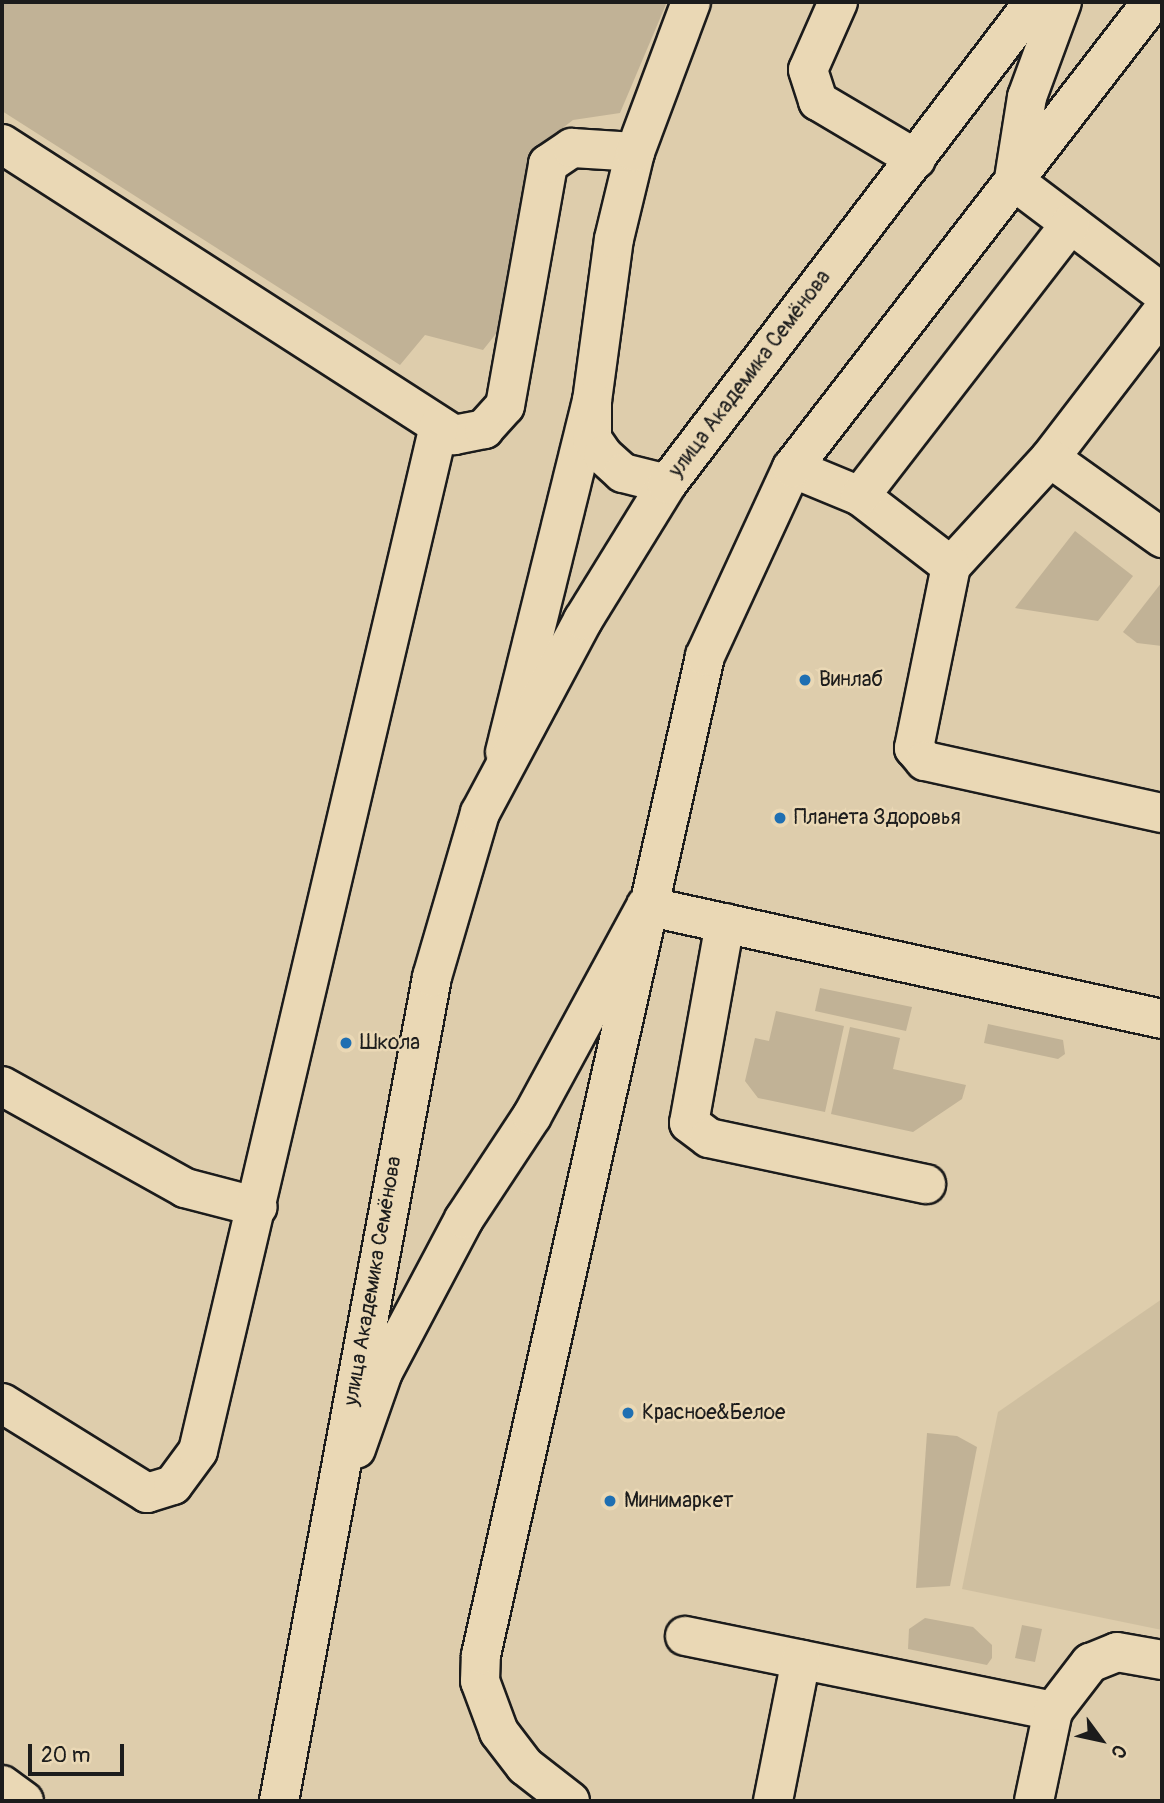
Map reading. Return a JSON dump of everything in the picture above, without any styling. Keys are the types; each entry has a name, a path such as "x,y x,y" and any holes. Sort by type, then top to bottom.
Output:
{"street":[{"name":"улица Академика Семёнова","path":"500,770 592,401 614,239 635,152 691,2"},
{"path":"838,2 808,70 818,101 916,159"},
{"name":"улица Академика Семёнова","path":"279,1801 432,977 480,813 500,770 667,484 1034,2"},
{"path":"1014,181 1027,97 1062,2"},
{"path":"570,1801 525,1766 499,1732 482,1692 481,1655 646,906 705,656 792,468 1152,2"},
{"path":"2,144 454,435 484,429 505,407 548,164 572,148 635,152"},
{"path":"1014,181 1162,293"},
{"path":"860,496 1070,223"},
{"path":"1162,312 1050,458 951,566 914,740 919,757 1162,813"},
{"path":"592,401 592,439 603,455 623,473 667,484"},
{"path":"2,1403 147,1493 173,1485 198,1451 439,426"},
{"path":"1050,458 1162,538"},
{"path":"792,468 860,496 951,566"},
{"path":"646,906 1162,1019"},
{"path":"328,1527 383,1372 464,1219 532,1116 646,906"},
{"path":"725,923 687,1111 689,1123 709,1138 926,1184"},
{"path":"2,1086 185,1188 257,1207"},
{"path":"532,1116 564,1100 589,1114 595,1139"},
{"path":"685,1636 1053,1711"},
{"path":"1034,1801 1053,1711 1101,1656 1127,1652 1162,1660"},
{"path":"773,1801 802,1660"},
{"path":"2,1785 24,1801"}],"shaded area":[{"path":"2,2 667,2 620,113 573,120 542,144 507,320 483,350 425,335 400,365 2,111"},
{"path":"1075,531 1133,576 1098,621 1015,608"},
{"path":"1162,582 1162,646 1137,643 1123,632"},
{"path":"820,988 912,1007 906,1031 815,1011"},
{"path":"776,1011 844,1026 825,1112 758,1098 745,1081 755,1038 769,1041"},
{"path":"988,1024 1063,1040 1065,1054 1058,1059 984,1043"},
{"path":"850,1027 900,1038 893,1069 966,1085 962,1099 913,1132 831,1114"},
{"path":"1162,1299 1162,1630 962,1589 998,1412"},
{"path":"927,1433 957,1436 977,1447 950,1586 916,1588"},
{"path":"925,1618 973,1627 992,1645 992,1658 987,1665 908,1649 909,1629"},
{"path":"1022,1625 1042,1629 1035,1662 1015,1658"}],"place":[{"name":"Винлаб","path":"805,680"},
{"name":"Планета Здоровья","path":"780,818"},
{"name":"Школа","path":"346,1043"},
{"name":"Красное&Белое","path":"628,1413"},
{"name":"Минимаркет","path":"610,1501"}]}
